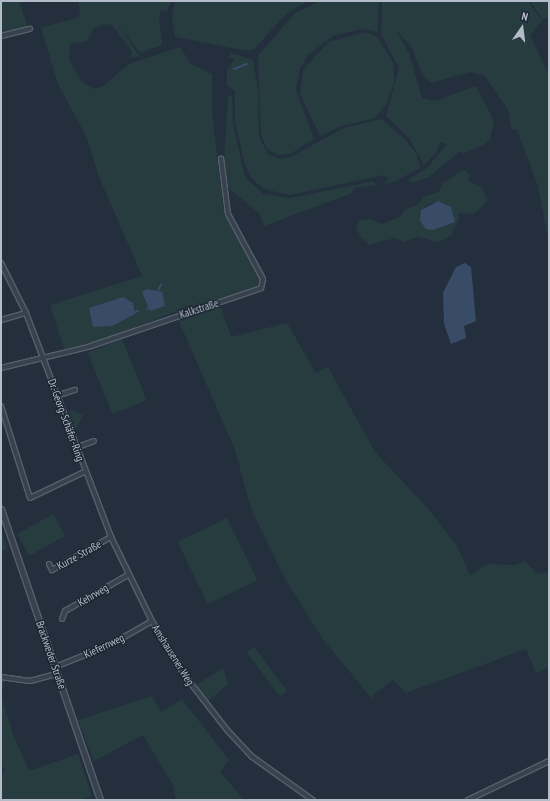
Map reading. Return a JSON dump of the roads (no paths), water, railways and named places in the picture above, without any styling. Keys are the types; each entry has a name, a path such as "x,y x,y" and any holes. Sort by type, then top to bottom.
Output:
{"street":[{"path":"1,36 30,29"},
{"name":"Kalkstraße","path":"1,368 88,347 262,288 263,279 228,214 221,158"},
{"name":"Dr.-Georg-Schäfer-Ring","path":"1,263 26,313 84,472 30,498 1,406"},
{"path":"1,320 26,313"},
{"path":"56,396 75,390"},
{"path":"75,448 94,441"},
{"name":"Amshausener Weg","path":"84,472 128,575 152,621 189,682 228,732 251,756 313,800"},
{"name":"Brackweder Straße","path":"1,510 100,800"},
{"name":"Kurze Straße","path":"49,564 52,570 111,537"},
{"name":"Kehrweg","path":"62,619 65,611 128,575"},
{"name":"Kiefernweg","path":"55,667 110,646 152,621"},
{"path":"1,677 30,681 57,674"},
{"path":"468,800 549,761"}],"water":[{"path":"438,201 451,207 455,222 433,230 426,229 420,221 421,210"},
{"path":"465,263 471,267 476,321 464,326 466,338 451,344 444,324 443,293 456,267"},
{"path":"147,289 162,292 165,306 150,311 142,292"},
{"path":"123,297 133,303 135,314 112,326 93,327 89,308"}],"waterway":[{"path":"234,69 247,64"},
{"path":"158,290 161,285"}]}
